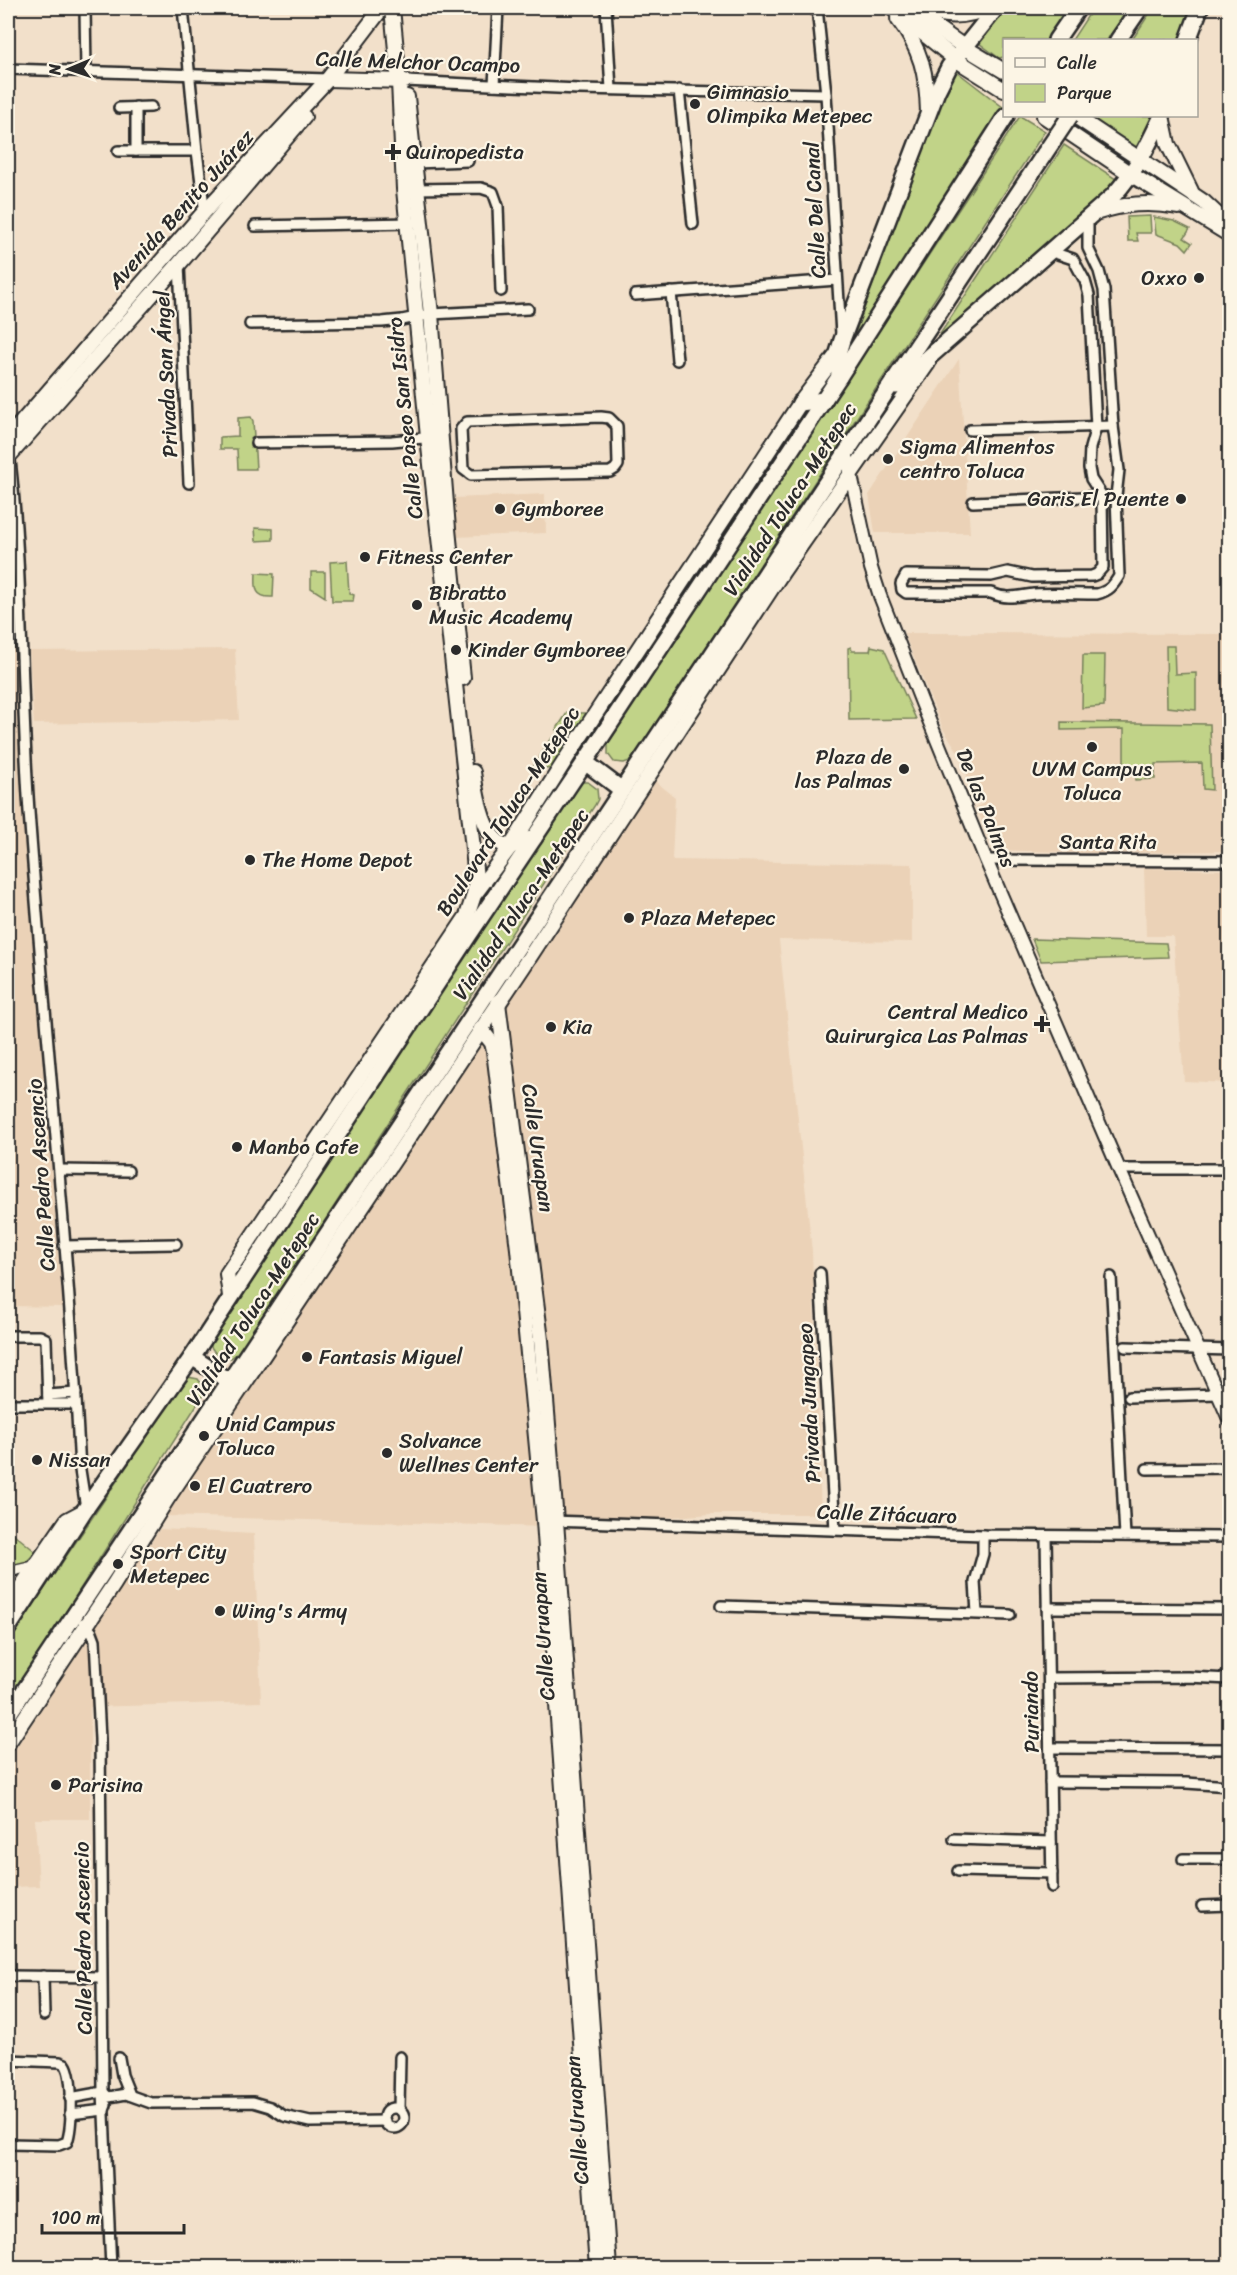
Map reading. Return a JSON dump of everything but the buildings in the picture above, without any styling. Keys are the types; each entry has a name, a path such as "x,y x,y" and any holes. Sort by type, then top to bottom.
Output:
{"highway":[{"path":"838,377 840,346 944,76 996,8"},
{"path":"1057,39 1078,8"},
{"path":"1119,39 1140,8"},
{"path":"1188,39 1200,8"},
{"name":"Vialidad Toluca-Metepec","path":"8,1628 85,1510 192,1357 230,1296 824,400 1005,117"},
{"name":"Vialidad Toluca-Metepec","path":"8,1715 80,1621 157,1504 230,1382 449,1064 622,790 637,776 761,582 832,485 846,452 1069,117"},
{"path":"881,399 1091,217 1132,174 1142,160 1162,117"},
{"path":"800,403 824,400"},
{"path":"761,582 783,571"},
{"path":"585,762 622,790"},
{"path":"637,776 652,770"},
{"path":"509,876 509,850 534,838"},
{"path":"467,916 469,935"},
{"path":"192,1357 230,1382"}],"main road":[{"name":"Calle Paseo San Isidro","path":"393,8 418,189 414,223 416,317 429,375"},
{"path":"890,8 960,53 1003,70"},
{"path":"890,8 908,32 921,56 926,80 928,116"},
{"path":"909,8 1003,88"},
{"path":"920,8 937,15 961,16 987,8"},
{"name":"Avenida Benito Juárez","path":"8,452 178,264 280,146 330,83 379,9"},
{"name":"Calle Melchor Ocampo","path":"332,80 402,82"},
{"name":"Avenida Benito Juárez","path":"8,438 205,211 332,80"},
{"name":"Calle Paseo San Isidro","path":"402,82 404,189 414,223 431,314 429,375 476,879 474,895"},
{"path":"1046,117 1186,209 1230,235"},
{"path":"1077,117 1192,193 1219,216 1230,235"},
{"path":"1162,117 1165,136 1192,193"},
{"path":"1091,217 1132,204 1164,204 1186,209"},
{"name":"Boulevard Toluca-Metepec","path":"230,1296 227,1274 467,916 474,895 509,850 573,748 840,346"},
{"path":"652,770 783,571 832,485 851,471 937,351"},
{"name":"Calle Paseo San Isidro","path":"434,442 475,788 489,832 509,850"},
{"path":"157,1504 449,1064 481,1029 637,776"},
{"name":"Calle Uruapan","path":"498,1003 541,1340 550,1521 568,1788 601,2235 609,2268"},
{"name":"Calle Uruapan","path":"481,1029 492,1043 494,1052 550,1521"},
{"path":"8,1606 67,1520 85,1510"},
{"path":"8,1743 80,1621"},
{"name":"Calle Uruapan","path":"597,2268 601,2235"}],"street":[{"path":"85,8 86,72"},
{"path":"183,8 197,151 208,228"},
{"path":"494,85 498,8"},
{"path":"606,8 611,89"},
{"name":"Calle Del Canal","path":"817,8 826,94 840,346"},
{"name":"Calle Melchor Ocampo","path":"8,69 332,80"},
{"name":"Calle Melchor Ocampo","path":"402,82 826,94"},
{"path":"679,90 693,224"},
{"path":"136,107 136,152"},
{"path":"119,108 152,107"},
{"path":"118,152 197,151"},
{"path":"415,163 468,161"},
{"path":"404,189 481,188 493,192 498,206 501,291"},
{"path":"1052,252 1073,259 1086,281 1089,295 1096,427 1090,448 1089,468 1092,482 1102,496 1104,563 1101,571 1092,576 1032,576 1008,572 992,576 906,575 901,584 902,590 906,593 992,593 1004,598 1032,594 1097,594 1106,592 1114,586 1119,576 1116,496 1119,470 1113,426 1104,290 1099,271 1088,248 1091,217"},
{"path":"255,226 414,223"},
{"path":"1073,259 1088,248"},
{"name":"Privada San Ángel","path":"178,264 189,483"},
{"path":"1086,281 1099,271"},
{"path":"635,295 837,280"},
{"path":"671,292 677,360"},
{"path":"250,324 382,322 431,314 528,309"},
{"path":"609,418 617,426 618,465 615,469 604,473 471,475 463,469 461,444 461,429 467,422 609,418"},
{"path":"970,430 1113,426"},
{"path":"256,442 392,441 461,444"},
{"name":"Calle Pedro Ascencio","path":"8,452 18,554 30,823 60,1170 80,1477 85,1510"},
{"name":"De las Palmas","path":"846,452 865,543 880,596 986,860 1197,1349 1230,1420"},
{"path":"973,502 1116,496"},
{"path":"992,576 992,593"},
{"path":"1032,576 1032,594"},
{"name":"Santa Rita","path":"986,860 1230,861"},
{"path":"1119,1169 1230,1169"},
{"path":"60,1170 128,1171"},
{"path":"64,1246 176,1244"},
{"name":"Privada Jungapeo","path":"820,1273 835,1530"},
{"path":"1111,1277 1125,1536"},
{"path":"8,1336 40,1336 46,1339 48,1399"},
{"path":"1125,1347 1230,1350"},
{"path":"8,1404 76,1393"},
{"path":"1129,1397 1217,1394"},
{"path":"48,1399 76,1404"},
{"path":"1147,1469 1230,1468"},
{"name":"Calle Zitácuaro","path":"550,1521 983,1535 1230,1537"},
{"path":"977,1614 975,1582 983,1554 983,1535"},
{"name":"Puriando","path":"1046,1536 1052,1887"},
{"path":"8,1572 34,1566"},
{"path":"721,1606 1010,1615"},
{"path":"1047,1608 1230,1609"},
{"name":"Calle Pedro Ascencio","path":"80,1621 92,1632 95,1640 100,1738 101,1977 111,2268"},
{"path":"1048,1678 1230,1679"},
{"path":"1050,1748 1230,1749"},
{"path":"1050,1782 1186,1783 1230,1786"},
{"path":"954,1839 1051,1842"},
{"path":"1183,1859 1230,1858"},
{"path":"958,1871 1052,1873"},
{"path":"1202,1905 1230,1905"},
{"path":"8,1976 101,1977"},
{"path":"43,1977 44,2015"},
{"path":"399,2109 389,2109 385,2114 385,2121 389,2126 399,2127 404,2118 399,2109 400,2057"},
{"path":"119,2058 122,2075 130,2095"},
{"path":"8,2060 60,2061 65,2064 69,2075 70,2098 69,2138 64,2144 8,2144"},
{"path":"70,2098 130,2095 151,2103 261,2103 284,2116 310,2122 385,2121"},
{"path":"70,2114 104,2110"}],"shaded area":[{"path":"959,359 970,533 875,533 869,495"},
{"name":"Gymboree","path":"545,494 546,533 456,537 454,498"},
{"name":"UVM Campus Toluca","path":"904,633 1229,634 1229,851 1096,853 994,850 976,807 983,804 981,797 976,785 968,786 966,764 943,729"},
{"path":"16,638 21,779 31,924 63,1307 8,1306 8,639"},
{"path":"235,649 239,720 34,724 29,651"},
{"path":"651,778 675,797 672,860 912,864 912,942 779,940 812,1251 821,1514 711,1514 548,1527 165,1516 514,993"},
{"path":"1144,868 1229,870 1229,1083 1184,1081 1173,936 1146,936"},
{"path":"160,1529 254,1534 261,1702 90,1707 90,1819 35,1819 39,1886 13,1887 13,1938 8,1938 8,1760"}],"green space":[{"path":"1005,8 1071,8 1050,39 1003,39 1003,57 999,58 979,43"},
{"path":"1093,8 1129,8 1108,39 1073,39"},
{"path":"1153,8 1192,8 1180,39 1133,39"},
{"path":"956,71 1003,110 852,342 943,91"},
{"path":"1019,117 1045,131 632,760 624,763 614,762 608,754 608,744"},
{"path":"1087,117 1154,117 1143,142 1134,151"},
{"path":"1064,145 1119,181 927,354"},
{"path":"1150,216 1151,233 1136,233 1138,241 1128,241 1127,217"},
{"path":"1154,217 1174,221 1190,229 1184,238 1192,243 1187,250 1180,243 1156,234"},
{"path":"251,417 256,469 238,469 237,449 220,449 220,437 238,436 238,418"},
{"path":"255,528 273,529 273,540 256,541"},
{"path":"347,561 349,593 354,595 353,601 332,601 330,562"},
{"path":"311,572 325,572 325,597 311,588"},
{"path":"256,573 274,574 273,597 259,594"},
{"path":"871,646 884,649 916,719 849,720 848,648 851,647 852,651 870,651"},
{"path":"1166,646 1174,646 1175,674 1196,673 1196,710 1167,707"},
{"path":"1083,655 1105,655 1104,706 1082,708"},
{"path":"567,713 590,713 572,741 556,730"},
{"path":"1061,722 1210,724 1212,790 1203,789 1202,763 1155,764 1155,779 1136,780 1135,772 1124,772 1124,729 1061,730"},
{"path":"552,738 568,747 553,769 532,768"},
{"path":"581,782 588,782 597,789 598,799 595,805 240,1351 231,1358 218,1357 211,1347 212,1340 571,789"},
{"path":"1032,939 1166,943 1168,957 1041,961"},
{"path":"188,1377 198,1379 203,1386 203,1395 8,1703 8,1643 131,1460 179,1382"},
{"path":"9,1530 36,1552 24,1564 8,1566"}],"place":[{"name":"Gimnasio Olimpika Metepec","path":"695,104"},
{"name":"Quiropedista","path":"393,152"},
{"name":"Oxxo","path":"1199,278"},
{"name":"Sigma Alimentos centro Toluca","path":"888,459"},
{"name":"Garis El Puente","path":"1181,499"},
{"name":"Gymboree","path":"500,509"},
{"name":"Fitness Center","path":"365,557"},
{"name":"Bibratto Music Academy","path":"417,605"},
{"name":"Kinder Gymboree","path":"456,650"},
{"name":"UVM Campus Toluca","path":"1092,747"},
{"name":"Plaza de las Palmas","path":"904,769"},
{"name":"The Home Depot","path":"250,860"},
{"name":"Plaza Metepec","path":"629,918"},
{"name":"Central Medico Quirurgica Las Palmas","path":"1042,1024"},
{"name":"Kia","path":"551,1027"},
{"name":"Manbo Cafe","path":"237,1147"},
{"name":"Fantasis Miguel","path":"307,1357"},
{"name":"Unid Campus Toluca","path":"204,1436"},
{"name":"Solvance Wellnes Center","path":"387,1453"},
{"name":"Nissan","path":"37,1460"},
{"name":"El Cuatrero","path":"195,1486"},
{"name":"Sport City Metepec","path":"118,1564"},
{"name":"Wing's Army","path":"220,1611"},
{"name":"Parisina","path":"56,1785"}]}
